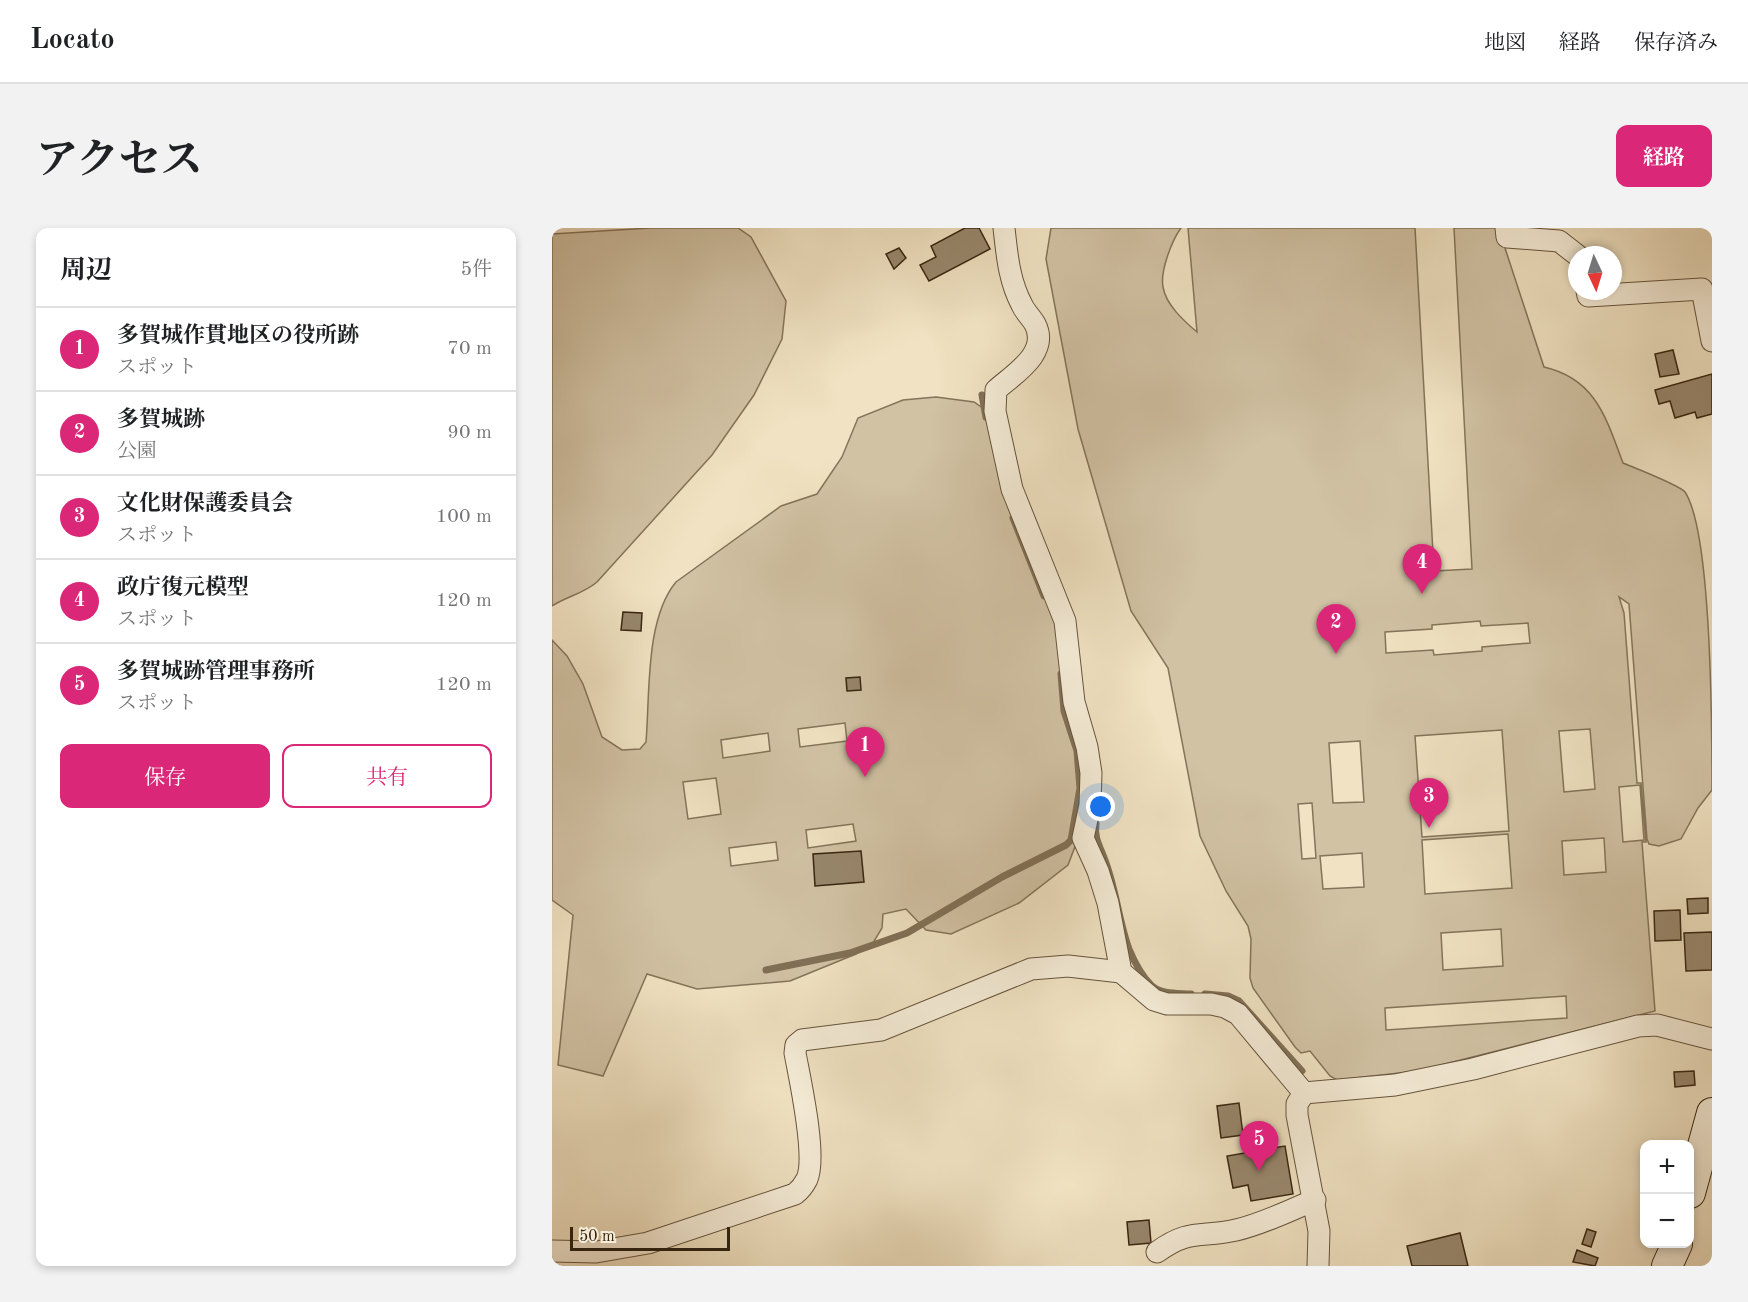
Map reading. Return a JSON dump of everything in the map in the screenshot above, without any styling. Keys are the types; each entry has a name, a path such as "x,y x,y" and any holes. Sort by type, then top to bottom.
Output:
{"street":[{"path":"1004,228 1010,275 1022,306 1036,326 1038,343 1032,358 996,390 995,411 1012,489 1065,621 1074,702 1087,747 1091,773 1089,805 1083,838 1098,871 1108,903 1121,972"},
{"path":"1506,228 1508,237 1559,241 1568,248"},
{"path":"1622,294 1702,289 1712,341"},
{"path":"552,1251 596,1252 648,1243 795,1194 807,1180 809,1161 805,1110 795,1053 796,1046 802,1040 881,1030 1031,969 1068,966 1121,972 1154,1000 1167,1004 1210,1004 1225,1007 1238,1014 1304,1093"},
{"path":"1304,1093 1395,1086 1473,1069 1638,1026 1657,1025 1712,1039"},
{"path":"1304,1093 1297,1104 1297,1115 1315,1200 1320,1237 1318,1266"},
{"path":"1694,1176 1712,1113"},
{"path":"1157,1252 1174,1240 1192,1234 1236,1230 1315,1200"},
{"path":"1667,1266 1675,1248"}],"shaded area":[{"path":"650,228 738,228 751,237 786,301 782,339 754,395 712,455 597,582 552,606 552,234"},
{"path":"1051,228 1181,228 1168,256 1163,273 1163,287 1168,300 1181,318 1197,332 1188,228 1415,228 1434,571 1472,569 1454,228 1501,228 1503,242 1544,367 1576,381 1597,403 1623,463 1666,481 1685,492 1694,514 1701,547 1709,634 1712,790 1698,808 1681,839 1659,846 1649,844 1647,839 1629,604 1619,597 1624,613 1637,783 1641,783 1646,842 1642,842 1655,1011 1417,1071 1337,1080 1330,1076 1310,1051 1301,1053 1295,1047 1253,988 1250,978 1251,939 1248,926 1226,891 1200,836 1168,668 1131,611 1078,429 1046,259","holes":["1480,621 1481,626 1528,623 1530,643 1482,647 1482,651 1434,655 1433,650 1386,653 1385,632 1432,629 1432,625","1590,729 1595,789 1564,792 1559,731","1502,730 1509,831 1422,837 1415,736","1360,741 1364,802 1333,803 1329,743","1640,785 1644,840 1623,842 1619,787","1312,803 1316,858 1302,859 1298,804","1508,834 1512,888 1425,894 1422,840","1604,838 1606,872 1564,875 1562,841","1362,853 1364,887 1323,889 1320,856","1501,929 1503,966 1443,970 1441,933","1566,996 1567,1018 1386,1030 1385,1008"]},
{"path":"936,397 974,402 990,413 1059,616 1083,765 1079,836 1068,865 1019,903 951,934 926,930 906,909 883,914 882,928 873,943 856,954 790,981 697,989 647,974 603,1076 558,1065 573,915 552,900 552,640 567,656 583,684 602,737 622,750 640,749 646,742 654,636 666,598 676,582 781,506 817,494 842,457 858,418 903,400","holes":["845,723 847,741 800,747 798,729","768,733 770,751 723,758 721,740","716,778 721,814 688,819 683,782","853,824 856,841 808,848 806,830","776,842 778,860 731,866 729,848"]}],"building":[{"path":"965,228 979,228 990,249 929,281 920,265 936,257 931,246"},
{"path":"899,248 906,258 894,269 886,254"},
{"path":"1673,350 1679,374 1660,377 1655,354"},
{"path":"1712,374 1712,414 1697,418 1695,412 1675,418 1670,401 1659,404 1655,390"},
{"path":"623,612 642,613 641,631 621,630"},
{"path":"860,677 861,690 847,691 846,678"},
{"path":"861,851 864,882 815,886 813,854"},
{"path":"1708,898 1708,913 1688,914 1687,899"},
{"path":"1680,910 1681,940 1655,941 1654,911"},
{"path":"1712,932 1712,970 1686,971 1684,933"},
{"path":"1694,1071 1695,1085 1675,1087 1674,1072"},
{"path":"1239,1103 1243,1135 1221,1138 1217,1106"},
{"path":"1285,1146 1293,1194 1251,1201 1248,1185 1233,1188 1227,1156"},
{"path":"1149,1220 1151,1243 1129,1245 1127,1222"},
{"path":"1587,1229 1596,1232 1591,1247 1582,1244"},
{"path":"1460,1233 1468,1266 1412,1266 1407,1246"},
{"path":"1577,1250 1598,1258 1595,1266 1573,1262"}],"waterway":[{"path":"982,395 986,417"},
{"path":"1013,518 1044,596"},
{"path":"766,970 850,953 907,933 1002,877 1066,845 1071,840 1080,788 1077,751 1064,711 1061,674"},
{"path":"1096,824 1097,840 1111,879 1125,938 1141,973 1155,988 1170,993 1191,994"},
{"path":"1205,994 1228,996 1239,1001 1302,1071"}],"place":[{"name":"政庁復元模型","path":"1422,594"},
{"name":"多賀城跡","path":"1336,654"},
{"name":"多賀城作貫地区の役所跡","path":"865,777"},
{"name":"文化財保護委員会","path":"1429,828"},
{"name":"多賀城跡管理事務所","path":"1259,1171"}]}
